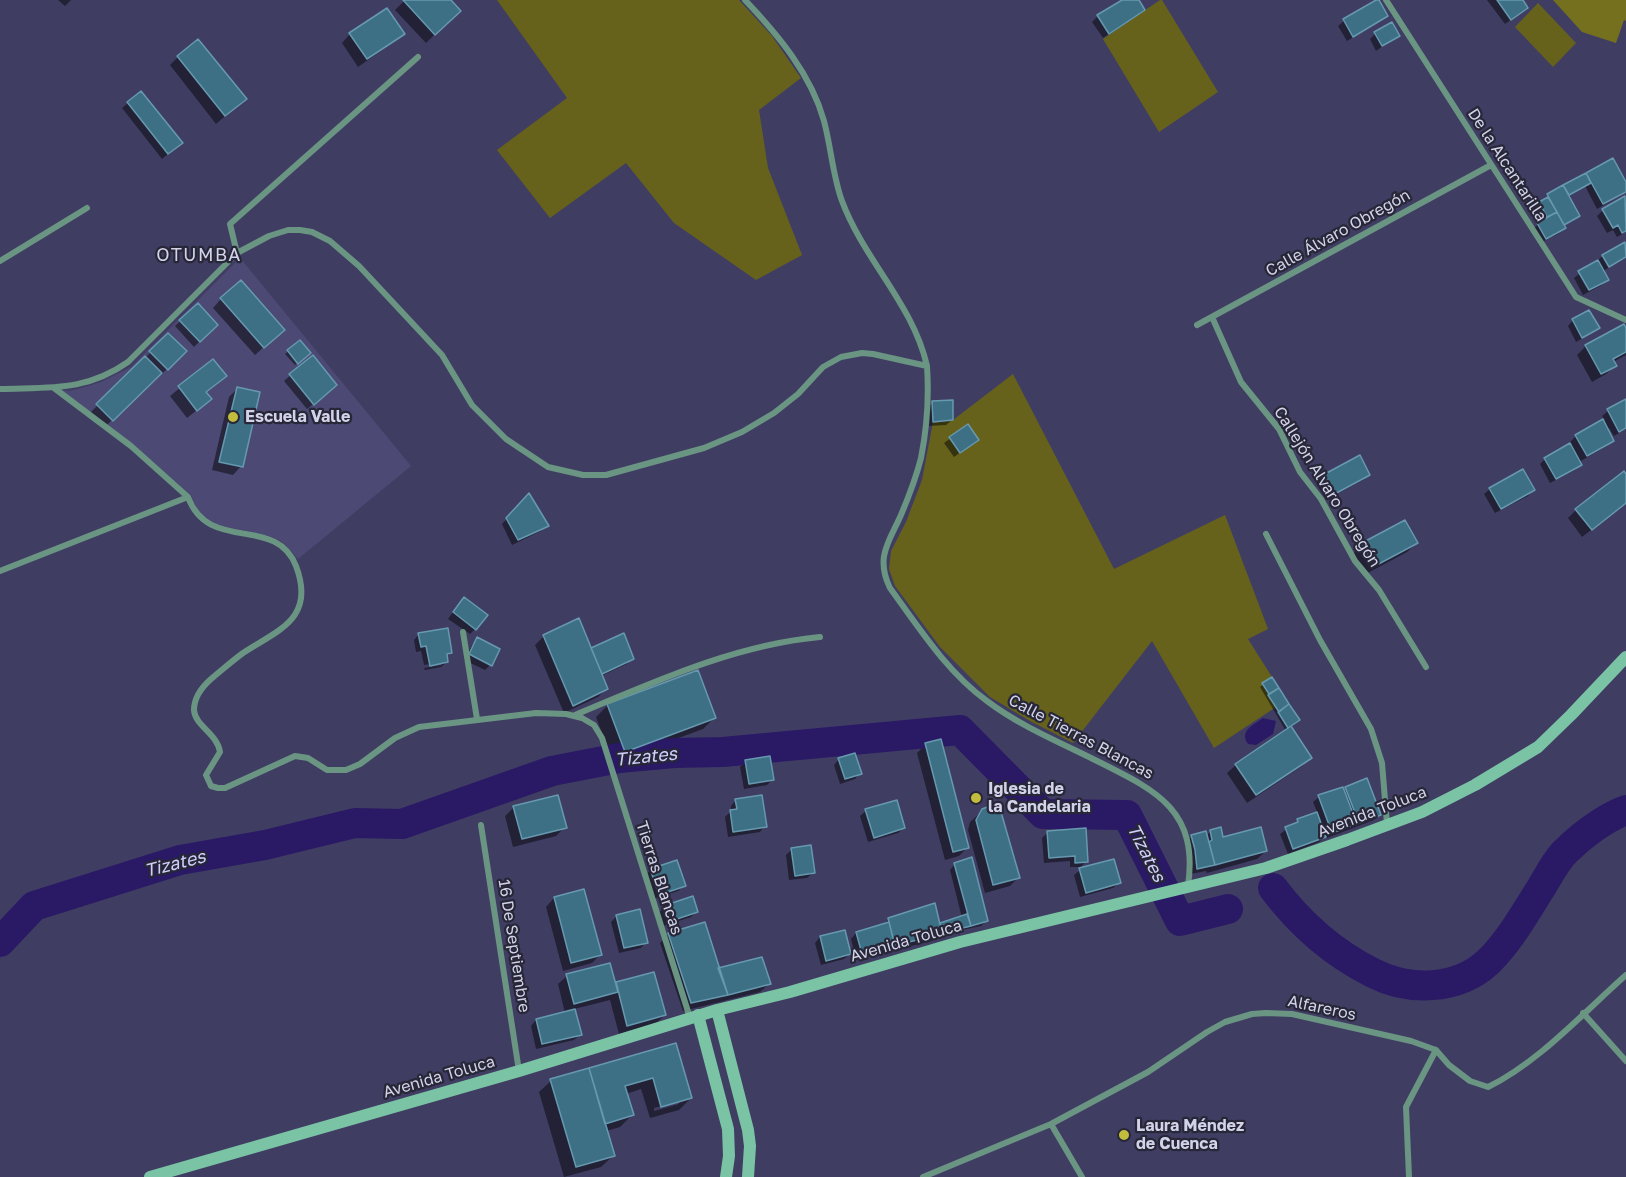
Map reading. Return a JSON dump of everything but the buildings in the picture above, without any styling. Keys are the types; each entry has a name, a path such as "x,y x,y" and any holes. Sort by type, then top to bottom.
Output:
{"street":[{"name":"Calle Tierras Blancas","path":"746,0 776,33 804,75 823,119 842,200 856,230 912,320 927,366 926,419 921,455 909,496 885,547 883,558 885,579 935,650 987,701 1027,726 1142,783 1163,799 1179,821 1188,846 1190,873 1188,886"},
{"name":"De la Alcantarilla","path":"1386,0 1576,297 1626,320"},
{"path":"237,253 231,224 418,57"},
{"name":"Calle Álvaro Obregón","path":"1197,325 1491,165"},
{"path":"0,261 87,208"},
{"path":"0,389 84,384 114,372 128,362 237,253 269,236 288,230 312,232 330,240 358,266 442,355 472,405 506,439 548,467 583,475 606,475 704,448 742,432 774,414 798,394 823,367 841,357 862,353 873,354 927,366"},
{"name":"Callejón Alvaro Obregón","path":"1212,317 1241,382 1279,429 1300,472 1321,499 1355,561 1379,590 1426,668"},
{"path":"53,387 131,446 188,497 196,513 210,525 271,540 283,547 293,558 298,570 301,590 299,607 291,622 231,662 199,693 195,714 201,724 216,738 220,752 207,772 206,779 211,786 225,788 295,756 308,758 327,770 346,770 360,764 394,738 419,727 552,712 574,715 657,681 741,651 794,639 820,637"},
{"path":"0,571 188,497"},
{"path":"1266,534 1320,640 1371,729 1382,763 1387,824"},
{"path":"463,632 477,719"},
{"name":"Avenida Toluca","path":"150,1177 519,1071 717,1010 790,993 960,942 1266,868 1347,840 1422,813 1475,785 1538,747 1626,657"},
{"name":"Tierras Blancas","path":"574,715 594,725 602,738 694,1017"},
{"name":"16 De Septiembre","path":"481,825 519,1071"},
{"name":"Alfareros","path":"923,1177 1051,1124 1148,1072 1225,1022 1252,1014 1279,1012 1305,1016 1411,1041 1436,1050 1449,1065 1470,1081 1488,1087 1507,1078 1552,1044 1626,975"},
{"path":"717,1010 748,1130 750,1146 748,1177"},
{"path":"1583,1013 1626,1061"},
{"path":"694,1017 728,1129 729,1156 726,1177"},
{"path":"1409,1177 1406,1107 1436,1050"},
{"path":"1051,1124 1082,1177"}],"shaded area":[{"path":"497,0 739,0 772,36 801,78 759,110 768,168 802,255 756,280 674,223 626,163 550,218 497,150 567,98"},
{"path":"1160,0 1218,92 1159,132 1103,39"},
{"path":"1553,0 1626,0 1626,21 1624,20 1616,43 1582,32"},
{"path":"1538,3 1576,43 1553,67 1515,27"},
{"name":"Escuela Valle","path":"240,258 411,466 298,559 285,544 273,537 218,525 199,514 191,495 132,443 59,389 69,391 85,387 131,367"},
{"path":"1013,374 1114,569 1225,515 1268,629 1248,639 1272,677 1262,684 1276,707 1214,748 1152,641 1073,743 990,697 940,647 895,586 889,569 891,551 906,522 922,480 933,422 953,420"},
{"path":"1263,718 1276,721 1273,734 1256,745 1248,744 1246,732"}],"waterway":[{"name":"Tizates","path":"0,942 34,906 180,860 265,845 355,823 402,824 552,771 619,758 674,753 723,752 960,730 1043,814 1127,815 1180,921 1228,909"},
{"name":"Tizates","path":"1273,888 1294,914 1318,936 1358,965 1401,983 1417,985 1447,983 1476,972 1488,962 1503,946 1562,855 1594,828 1626,810"}],"place":[{"name":"Escuela Valle","path":"233,417"},
{"name":"Iglesia de la Candelaria","path":"976,798"},
{"name":"Laura Méndez de Cuenca","path":"1124,1135"}],"district":[{"name":"OTUMBA","path":"199,255"}]}
